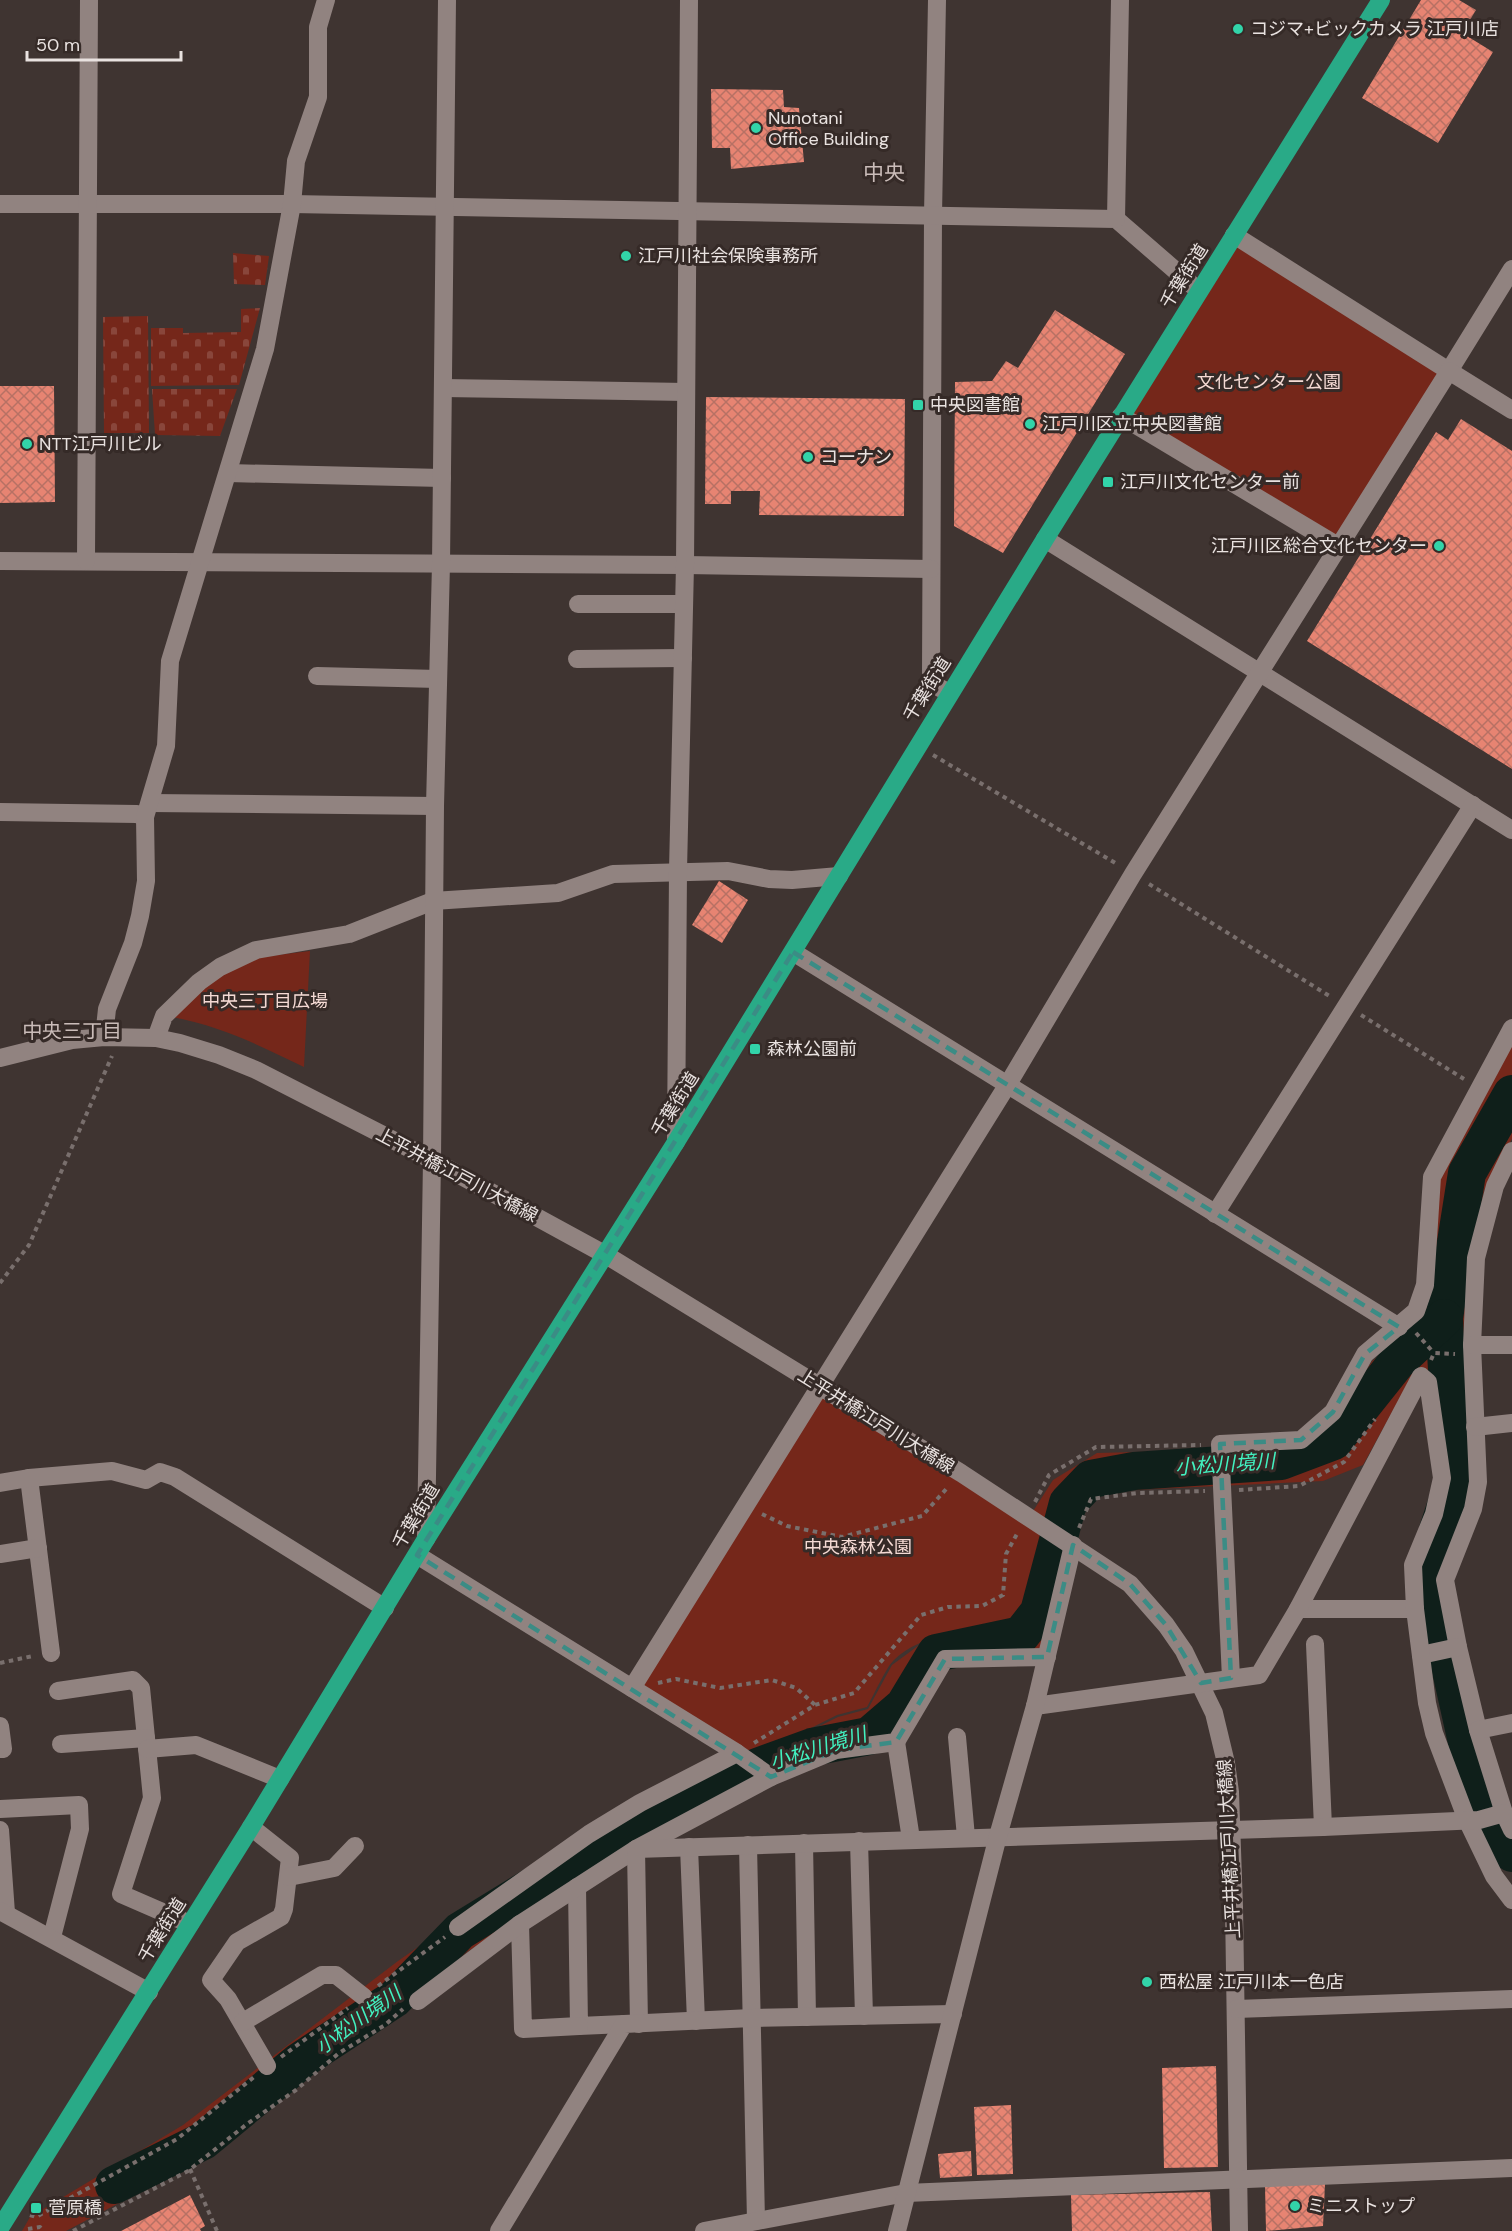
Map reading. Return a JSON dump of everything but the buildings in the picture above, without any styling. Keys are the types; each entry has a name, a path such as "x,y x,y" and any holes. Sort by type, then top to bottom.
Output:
{"highway":[{"name":"千葉街道","path":"0,2228 149,1992 422,1547 606,1255 917,746 1381,0"}],"street":[{"path":"86,561 88,0"},
{"path":"112,1037 107,1009 134,943 146,881 148,810 166,747 170,661 265,349 292,204 296,161 318,97 318,27 326,0"},
{"path":"447,0 441,564 433,901 432,1160 422,1547 632,1688 767,1774"},
{"path":"676,1142 678,871 685,565 689,0"},
{"path":"937,0 933,215 931,675 936,686 950,693"},
{"path":"1116,219 1120,0"},
{"path":"0,204 292,204 1116,219 1199,291"},
{"path":"1234,235 1512,411"},
{"path":"632,1688 1008,1084 1133,874 1512,269"},
{"path":"442,388 686,392"},
{"path":"1121,416 1338,546"},
{"path":"228,473 442,478"},
{"path":"1045,539 1512,830"},
{"path":"0,561 685,565 932,569"},
{"path":"578,604 684,604"},
{"path":"577,659 683,658"},
{"path":"317,676 438,679"},
{"path":"1215,1214 1473,805"},
{"path":"0,812 137,814 148,810 435,806"},
{"path":"156,1038 164,1016 200,982 220,967 256,950 349,934 433,901 558,893 613,874 728,871 780,880 839,876"},
{"path":"793,952 1399,1327"},
{"path":"1231,1678 1220,1451 1301,1440 1333,1412 1365,1354 1416,1311 1425,1286 1432,1177 1512,1028"},
{"name":"上平井橋江戸川大橋線","path":"0,1058 72,1040 112,1037 156,1038 219,1055 256,1070 432,1160 606,1255 961,1473 1130,1584 1166,1625 1184,1651 1201,1683 1221,1738 1230,1792 1239,2231"},
{"path":"1512,1151 1495,1186 1476,1258 1472,1345 1478,1482 1473,1509 1445,1580 1441,1651 1427,1703 1434,1734 1473,1820 1494,1875 1512,1900"},
{"path":"1472,1345 1512,1345"},
{"path":"1035,1706 1259,1675 1298,1609 1421,1376 1428,1382 1442,1478 1434,1514 1413,1565 1414,1608 1441,1651 1478,1730 1504,1813 1512,1830"},
{"path":"1475,1427 1512,1423"},
{"path":"0,1483 112,1471 146,1480 160,1472 175,1477 385,1608"},
{"path":"29,1479 51,1653"},
{"path":"897,2231 998,1836 1047,1657 1064,1539"},
{"path":"0,1554 38,1548"},
{"path":"1298,1609 1414,1608"},
{"path":"1315,1644 1323,1827"},
{"path":"911,1839 896,1742 945,1659 1047,1657"},
{"path":"58,1691 133,1680 141,1688 152,1798 121,1894 190,1924"},
{"path":"1478,1730 1512,1723"},
{"path":"0,1726 3,1749 0,1749"},
{"path":"957,1737 966,1837"},
{"path":"418,2001 520,1924 636,1849 767,1774 836,1750 896,1742"},
{"path":"61,1744 196,1745 280,1779"},
{"path":"458,1927 589,1834 639,1803 740,1755"},
{"path":"0,1809 79,1805 80,1829 52,1937"},
{"path":"636,1849 1323,1827 1473,1820 1504,1813"},
{"path":"251,1827 290,1858 289,1877 281,1917 237,1942 211,1980 228,1999 243,2022 267,2066"},
{"path":"0,1830 3,1912 149,1992"},
{"path":"858,1841 864,2016"},
{"path":"804,1843 807,2017"},
{"path":"748,1845 756,2221"},
{"path":"289,1877 334,1868 355,1846"},
{"path":"689,1848 696,2021"},
{"path":"499,2231 631,2024 636,1849"},
{"path":"577,1887 579,2026"},
{"path":"520,1924 523,2029 752,2018 953,2014"},
{"path":"243,2022 322,1975 336,1975 364,1997"},
{"path":"1236,2009 1512,1999"},
{"path":"704,2231 906,2193 1512,2168"}],"path":[{"path":"917,746 1133,874 1480,1089"},
{"path":"0,1283 29,1245 112,1037"},
{"path":"1399,1327 1414,1331 1434,1353"},
{"path":"740,1755 815,1705 854,1693 921,1615 948,1607 982,1606 1003,1596 1006,1554 1049,1475 1096,1447 1220,1451"},
{"path":"745,1505 787,1526 842,1537 922,1516 961,1473"},
{"path":"0,1663 51,1653"},
{"path":"632,1688 675,1679 720,1688 772,1680 796,1688 815,1705"},
{"path":"13,2208 36,2217 177,2139 267,2066 458,1927"},
{"path":"74,2231 190,2169 247,2124 296,2090 339,2053 385,2025 411,2002 418,2001"},
{"path":"190,2169 217,2231"},
{"path":"28,2229 41,2229"}],"highlighted area":[{"path":"793,952 1399,1327 1365,1354 1333,1412 1301,1440 1220,1444 1231,1678 1201,1683 1166,1625 1130,1584 1073,1545 1047,1657 945,1659 896,1742 836,1750 771,1777 417,1555"}],"green space":[{"name":"文化センター公園","path":"1237,245 1439,372 1337,537 1131,415"},
{"path":"233,253 269,256 265,285 234,284"},
{"path":"260,308 239,385 151,386 151,328 183,328 183,333 241,332 241,309"},
{"path":"148,316 149,433 104,433 103,317"},
{"path":"152,389 237,389 220,436 155,435"},
{"name":"中央三丁目広場","path":"310,951 304,1067 224,1031 172,1017 223,972 261,957"},
{"name":"中央森林公園","path":"1512,1041 1512,1139 1484,1191 1468,1260 1464,1375 1472,1482 1448,1463 1433,1370 1414,1372 1363,1465 1323,1481 1089,1492 1069,1532 1043,1653 944,1657 894,1740 771,1774 753,1759 838,1717 868,1709 892,1665 922,1643 1010,1621 1011,1618 944,1634 912,1647 899,1655 889,1666 867,1707 837,1715 751,1758 640,1688 819,1394 1028,1519 1053,1480 1097,1453 1293,1448 1341,1414 1372,1361 1400,1342 1430,1301 1436,1179"},
{"path":"735,1757 763,1777 631,1848 467,1952 383,2021 312,2069 210,2155 66,2231 22,2231 30,2217 183,2125 398,1961 581,1833"}],"waterway":[{"name":"小松川境川","path":"1512,1094 1467,1173 1444,1318 1448,1387 1460,1463 1438,1530 1432,1573 1440,1621 1479,1796 1512,1853"},
{"name":"小松川境川","path":"114,2185 203,2141 300,2061 394,1999 460,1931 589,1852 757,1767 812,1747 869,1736 904,1706 936,1653 1021,1635 1039,1612 1068,1503 1091,1479 1134,1471 1281,1461 1334,1441 1397,1362 1444,1318"}],"place":[{"name":"コジマ+ビックカメラ 江戸川店","path":"1238,29"},
{"name":"Nunotani Office Building","path":"756,128"},
{"name":"江戸川社会保険事務所","path":"626,256"},
{"name":"中央図書館","path":"918,405"},
{"name":"江戸川区立中央図書館","path":"1030,424"},
{"name":"NTT江戸川ビル","path":"27,444"},
{"name":"コーナン","path":"808,457"},
{"name":"江戸川文化センター前","path":"1108,482"},
{"name":"江戸川区総合文化センター","path":"1439,546"},
{"name":"森林公園前","path":"755,1049"},
{"name":"西松屋 江戸川本一色店","path":"1147,1982"},
{"name":"ミニストップ","path":"1295,2206"},
{"name":"菅原橋","path":"36,2208"}],"district":[{"name":"中央","path":"884,173"},
{"name":"中央三丁目","path":"72,1031"}]}
